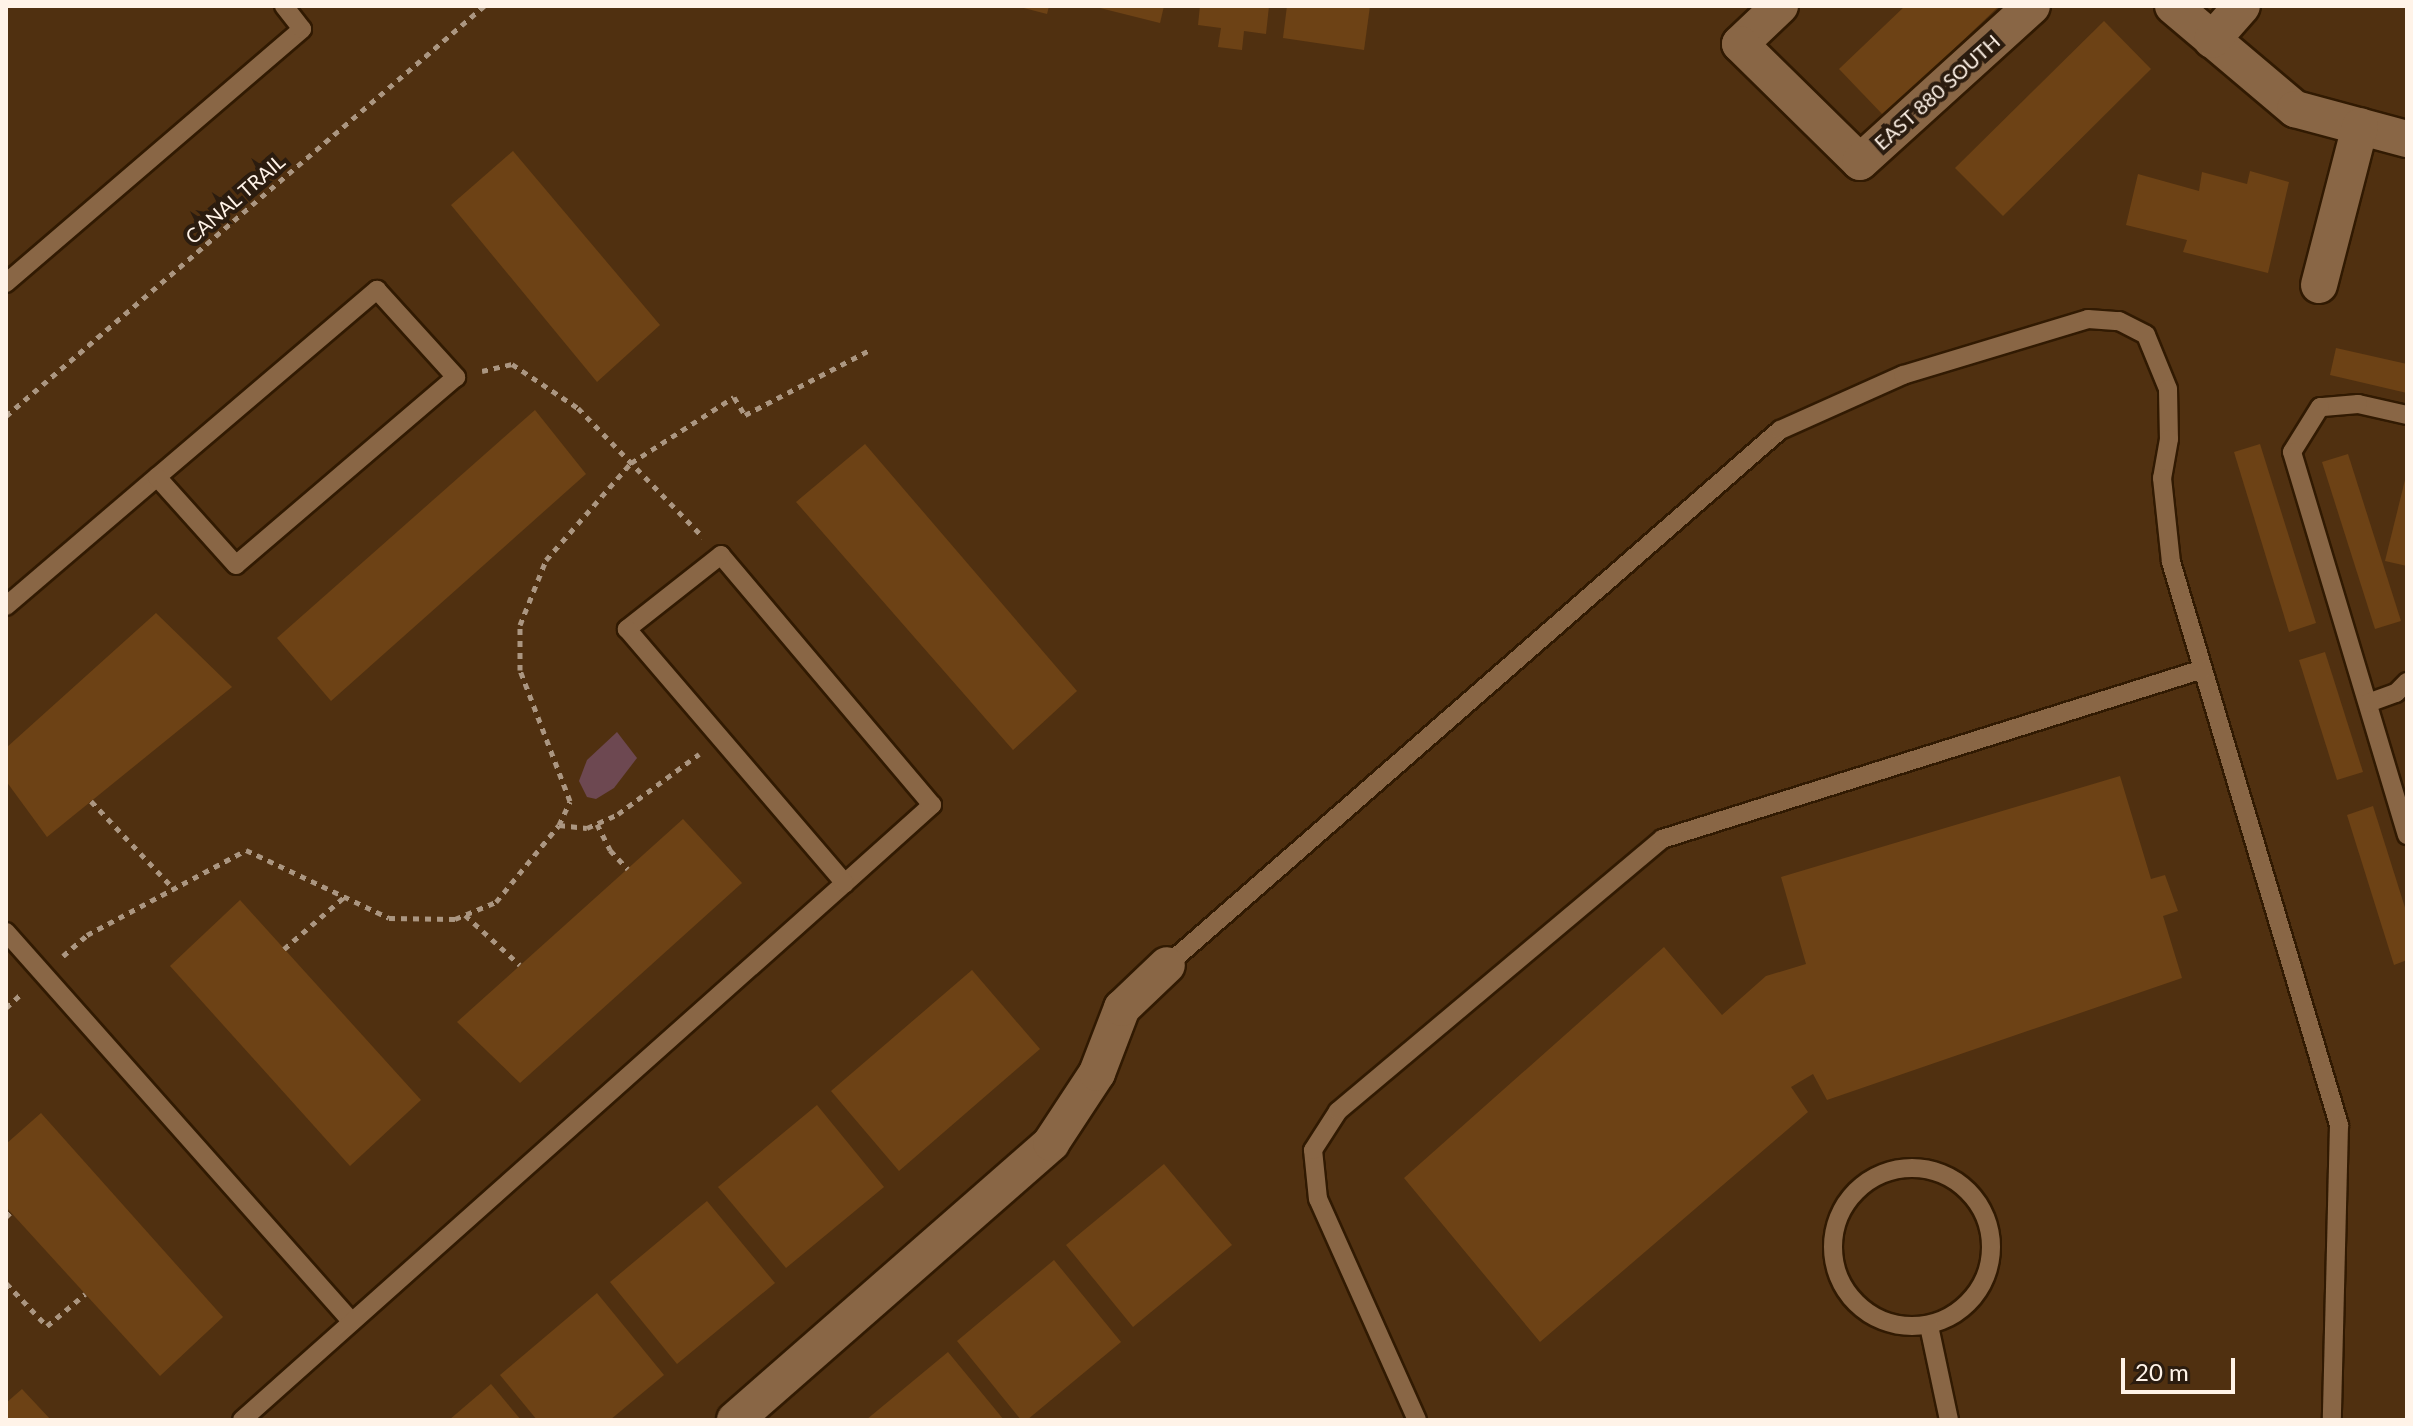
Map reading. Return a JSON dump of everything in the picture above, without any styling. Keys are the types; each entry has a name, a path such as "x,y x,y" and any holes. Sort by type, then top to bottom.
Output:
{"street":[{"name":"EAST 880 SOUTH","path":"1780,6 1740,44 1860,162 2032,6"},
{"path":"2173,6 2295,109 2407,139"},
{"path":"2212,40 2242,6"},
{"path":"2319,285 2360,126"},
{"path":"735,1420 1051,1143 1097,1073 1122,1008 1167,965"}],"lane":[{"path":"6,283 302,29 284,6"},
{"path":"6,606 157,477 377,290 456,377 236,565 157,477"},
{"path":"1167,965 1780,430 1903,375 2088,319 2119,321 2146,335 2168,389 2169,439 2162,478 2171,562 2339,1125 2332,1420"},
{"path":"2407,415 2358,404 2320,407 2292,452 2407,835"},
{"path":"242,1420 845,883 932,805 721,555 627,629 845,883"},
{"path":"1417,1420 1318,1199 1313,1150 1338,1111 1662,839 2203,669"},
{"path":"2368,703 2396,693 2407,682"},
{"path":"6,932 352,1322"},
{"path":"1909,1167 1937,1171 1972,1195 1987,1218 1992,1246 1988,1272 1975,1297 1955,1315 1929,1326 1891,1325 1865,1313 1841,1284 1833,1257 1834,1229 1841,1211 1858,1188 1881,1173 1909,1167"},
{"path":"1929,1326 1949,1420"}],"path":[{"name":"CANAL TRAIL","path":"6,416 484,6"},
{"path":"6,1008 87,935 246,850 389,918 455,919 496,902 559,825 570,801 520,670 520,625 546,560 631,463 734,397 745,415 868,351"},
{"path":"456,377 512,364 578,408 721,555"},
{"path":"559,825 587,828 618,814 720,738"},
{"path":"91,801 174,889"},
{"path":"597,824 610,850 628,869"},
{"path":"284,949 344,897"},
{"path":"465,915 520,965"},
{"path":"6,1283 47,1326 85,1294"}],"shaded area":[{"path":"617,732 637,758 614,788 596,799 587,797 579,781 587,760"}],"building":[{"path":"1016,6 1049,6 1047,14"},
{"path":"1092,6 1164,6 1160,23"},
{"path":"1200,6 1269,6 1266,34 1244,31 1242,50 1218,47 1221,28 1198,25"},
{"path":"1287,6 1370,6 1364,50 1283,38"},
{"path":"1905,6 1999,6 1884,116 1839,69"},
{"path":"2104,21 2151,69 2003,216 1955,168"},
{"path":"513,151 660,325 597,382 451,205"},
{"path":"2250,171 2289,182 2268,273 2183,252 2187,240 2126,225 2138,174 2199,191 2202,172 2247,184"},
{"path":"2336,348 2407,364 2407,393 2330,375"},
{"path":"535,410 586,474 331,701 277,638"},
{"path":"865,444 1077,691 1013,750 796,502"},
{"path":"2260,444 2316,623 2289,632 2234,452"},
{"path":"2348,454 2401,621 2375,629 2322,462"},
{"path":"2407,476 2407,566 2385,561"},
{"path":"156,613 232,687 47,837 6,781 6,748"},
{"path":"2325,652 2363,772 2337,780 2299,660"},
{"path":"2120,776 2151,879 2165,875 2178,911 2163,916 2182,978 1827,1100 1813,1074 1791,1087 1808,1112 1540,1342 1404,1178 1664,947 1722,1015 1766,976 1806,964 1781,877"},
{"path":"2373,806 2407,914 2407,960 2394,965 2347,815"},
{"path":"683,819 742,883 520,1083 457,1022"},
{"path":"240,900 421,1100 350,1166 170,966"},
{"path":"972,970 1040,1049 899,1171 831,1091"},
{"path":"817,1105 884,1187 786,1268 718,1187"},
{"path":"41,1113 223,1317 160,1376 6,1207 6,1144"},
{"path":"1164,1164 1232,1245 1133,1327 1066,1245"},
{"path":"707,1201 775,1283 677,1364 610,1282"},
{"path":"1054,1260 1121,1342 1027,1420 1021,1420 957,1341"},
{"path":"597,1293 664,1375 610,1420 537,1420 500,1375"},
{"path":"948,1352 1004,1420 866,1420"},
{"path":"491,1384 521,1420 449,1420"},
{"path":"22,1389 51,1420 6,1420 6,1403"}]}
